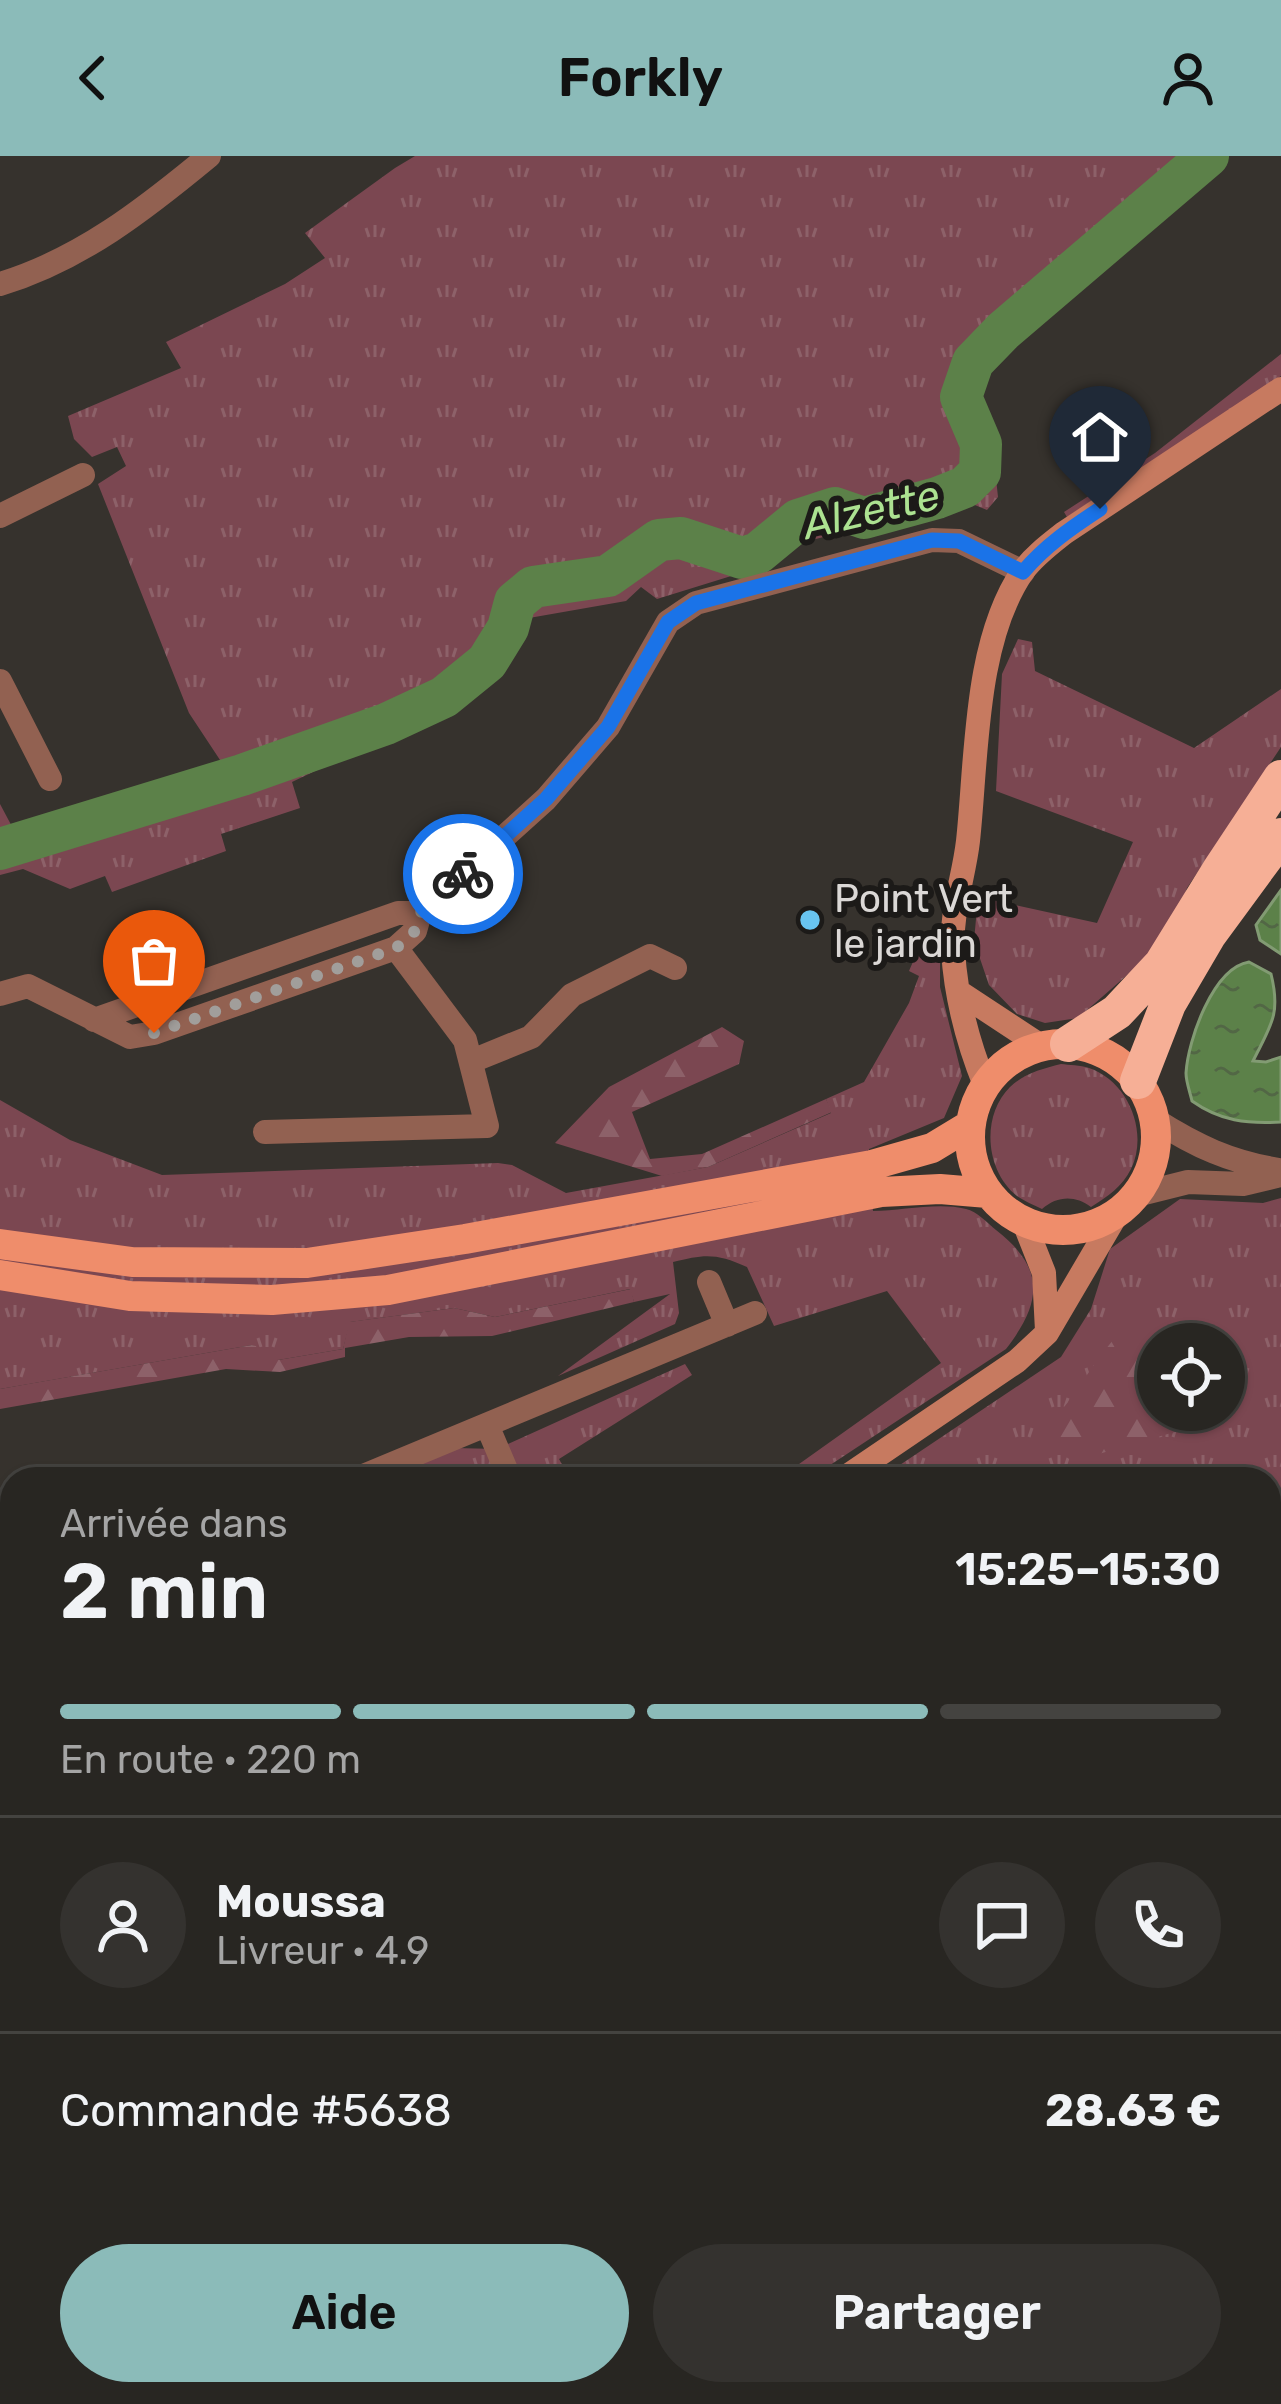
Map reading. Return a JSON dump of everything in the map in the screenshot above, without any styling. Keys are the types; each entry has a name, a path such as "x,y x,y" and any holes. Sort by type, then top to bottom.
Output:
{"highway":[{"path":"1055,1045 1117,1012 1162,964 1281,778"},
{"path":"1138,1081 1168,1004 1209,934 1281,836"}],"main road":[{"path":"1055,1045 1095,1049 1138,1081 1155,1120 1156,1146 1150,1172 1127,1203 1092,1225 1064,1230 1023,1220 988,1192 970,1150 970,1125 975,1104 1000,1067 1020,1054 1055,1045"},
{"path":"0,1244 131,1262 307,1263 872,1165 932,1148 970,1125"},
{"path":"0,1275 130,1295 272,1300 388,1290 880,1192 988,1192"}],"street":[{"path":"0,284 31,274 104,237 209,156"},
{"path":"985,1085 970,1047 952,945 968,846 982,694 1003,611 1023,572 1064,533 1281,389"},
{"path":"0,516 83,475"},
{"path":"0,994 28,986 130,1036 154,1033 396,948 415,931 420,913 546,799 608,727 668,622 696,603 932,540 959,541 1023,572"},
{"path":"0,681 50,779"},
{"path":"94,1020 398,913 420,913"},
{"path":"266,1132 487,1126 465,1040 396,948"},
{"path":"472,1061 531,1037 572,995 650,956 675,968"},
{"path":"959,992 1055,1045"},
{"path":"1155,1120 1195,1145 1281,1173"},
{"path":"861,1467 1017,1361 1047,1333 1127,1203 1188,1183 1243,1184 1281,1173"},
{"path":"1023,1220 1044,1273 1047,1333"},
{"path":"709,1282 727,1324"},
{"path":"385,1467 755,1312"},
{"path":"487,1425 505,1467"}],"green space":[{"path":"415,156 1217,156 1074,277 973,379 989,414 998,497 987,510 965,501 804,542 757,568 657,599 641,587 626,601 529,618 455,704 292,782 300,808 221,834 226,851 112,892 105,876 70,889 23,869 0,875 0,804 17,836 224,766 189,713 98,484 126,466 117,447 92,457 74,439 68,416 181,368 166,342 285,284 325,258 305,233"},
{"path":"1281,354 1281,376 1067,517 1064,512 1155,453"},
{"path":"1018,639 1032,642 1035,671 1194,748 1281,689 1281,747 1187,888 1177,916 1150,955 1078,1018 1045,1023 1017,1014 989,985 974,941 978,897 1097,923 1133,842 996,791 1002,674"},
{"path":"924,936 940,940 940,987 962,1076 944,1118 869,1149 873,1211 943,1206 974,1212 1024,1258 1031,1272 1032,1301 1006,1349 827,1467 795,1467 941,1363 887,1291 774,1326 747,1267 719,1257 673,1262 679,1313 675,1324 558,1376 670,1294 634,1302 630,1289 495,1317 454,1308 350,1322 343,1349 278,1360 252,1345 0,1389 0,1100 70,1140 162,1175 498,1163 512,1165 566,1193 708,1167 831,1113 826,1099 864,1082 909,1003 919,976 909,971"},
{"path":"722,1027 744,1041 739,1064 632,1112 650,1159 702,1154 826,1099 832,1112 708,1167 662,1176 555,1143 609,1087"},
{"path":"1061,1064 1089,1068 1115,1084 1136,1124 1136,1155 1123,1181 1091,1207 1066,1199 1042,1209 1006,1185 993,1158 991,1127 1010,1087"},
{"path":"1281,1198 1281,1467 897,1467 1061,1357 1091,1309 1110,1249 1180,1199 1263,1203"},
{"path":"631,1289 634,1302 492,1336 409,1337 345,1348 345,1357 280,1372 226,1369 0,1409 0,1389 28,1384 252,1345 276,1352 278,1360 343,1349 349,1322 454,1308 495,1317"},
{"path":"1127,1326 1137,1329 1137,1431 1178,1431 1071,1462 1050,1432 1104,1351"},
{"path":"685,1364 692,1375 559,1459 563,1467 394,1467 454,1448 497,1449"}],"water":[{"path":"1281,890 1281,954 1260,940 1256,925"},
{"path":"1249,962 1271,974 1274,988 1272,1019 1253,1061 1281,1057 1281,1122 1245,1122 1213,1113 1192,1101 1187,1080 1188,1059 1205,1007 1224,977"}],"waterway":[{"name":"Alzette","path":"0,849 242,775 386,724 444,697 487,662 508,628 515,602 533,587 608,576 659,540 681,538 742,558 758,553 798,520 835,508 864,518 965,487 980,472 981,444 961,397 973,362 1208,156"}],"way so far":[{"path":"154,1033 396,948 415,931 420,913 463,874"}],"place":[{"name":"Point Vert le jardin","path":"810,920"}],"route":[{"path":"463,874 546,799 608,727 668,622 696,603 932,540 959,541 1023,572 1039,553 1100,509"}]}
